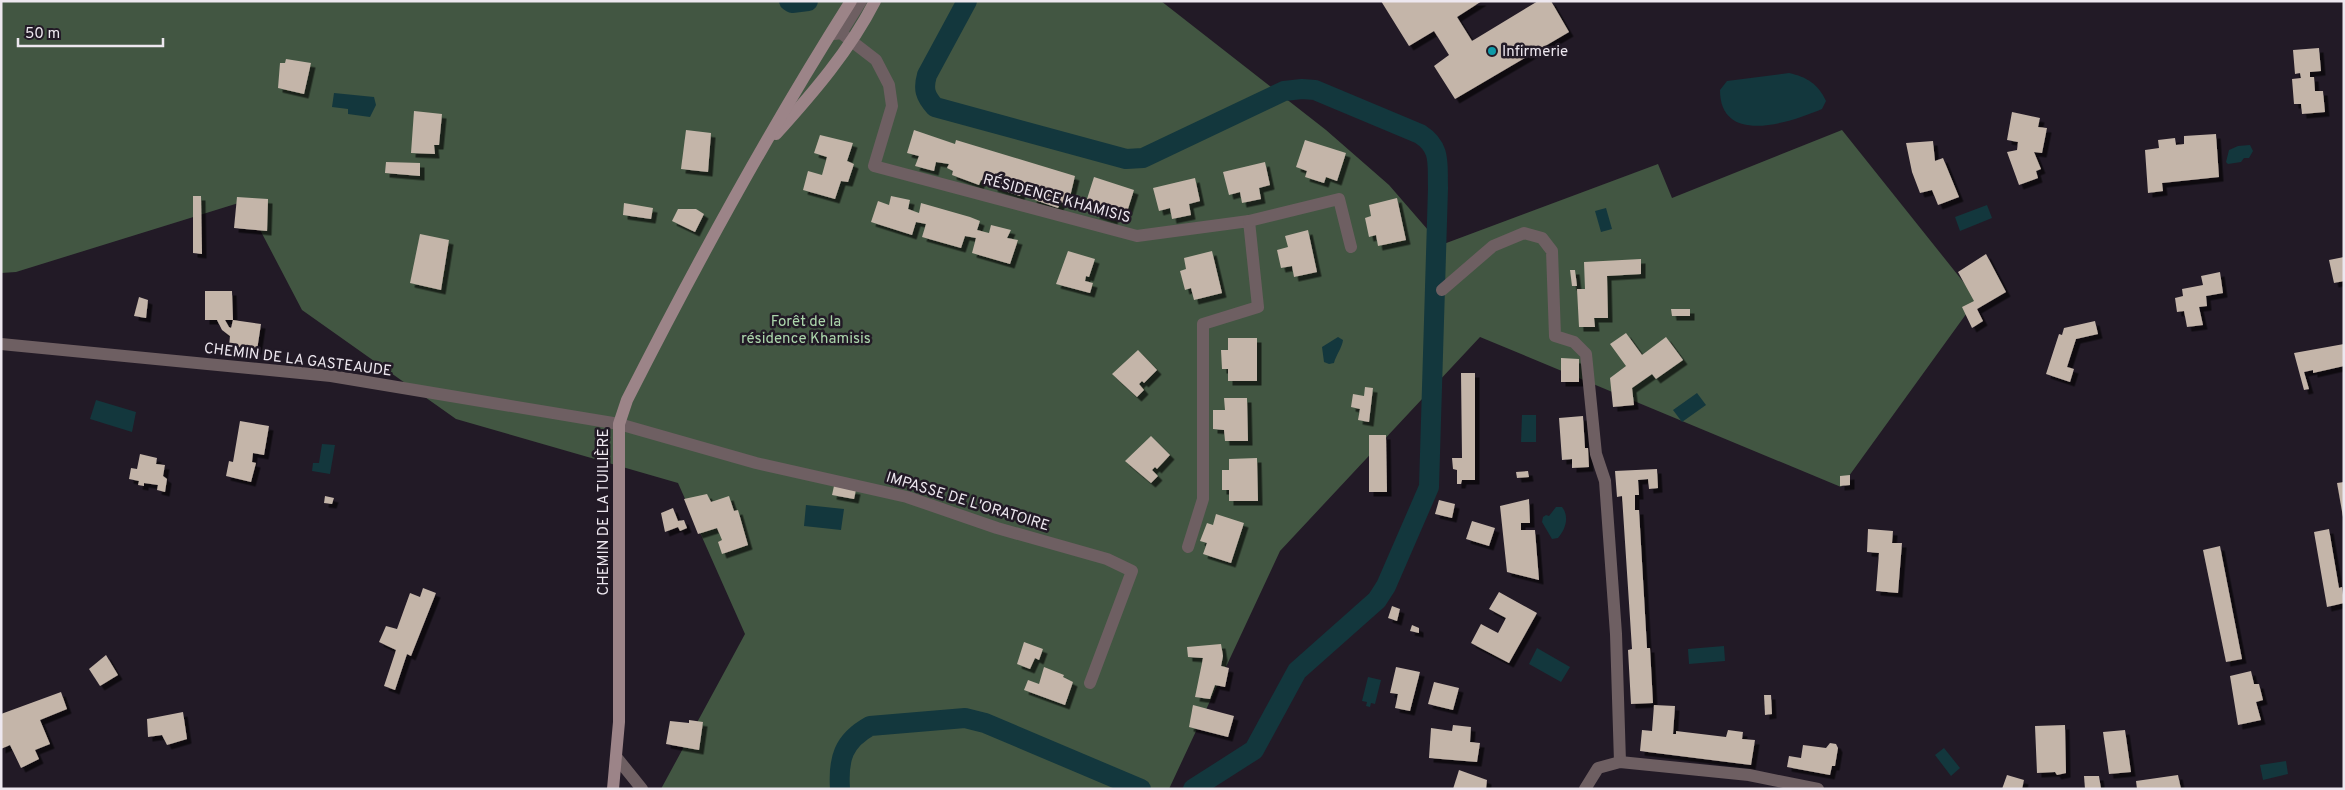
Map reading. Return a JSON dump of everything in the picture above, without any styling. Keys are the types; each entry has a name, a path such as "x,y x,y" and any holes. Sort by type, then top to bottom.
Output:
{"street":[{"path":"841,36 851,1"},
{"path":"760,151 809,97 860,1"},
{"path":"760,151 795,89 841,36 875,1"},
{"name":"RÉSIDENCE KHAMISIS","path":"841,36 876,60 889,85 892,106 874,166 1137,236 1249,221"},
{"name":"CHEMIN DE LA TUILIÈRE","path":"613,789 619,722 619,424 627,400 655,344 724,214 760,151"},
{"path":"1188,547 1203,499 1204,324 1258,307 1249,221 1339,198 1351,247"},
{"path":"1442,290 1493,246 1524,233 1542,238 1552,251 1555,336 1574,342 1586,354 1596,454 1605,481 1616,634 1620,762"},
{"name":"CHEMIN DE LA GASTEAUDE","path":"1,344 331,376 619,424"},
{"name":"IMPASSE DE L'ORATOIRE","path":"619,424 756,463 907,497 997,528 1107,559 1132,571 1090,683"},
{"path":"617,758 642,789"},
{"path":"1585,789 1598,768 1620,762 1749,775 1818,789"}],"green space":[{"name":"Forêt de la résidence Khamisis","path":"1,1 1161,1 1326,130 1389,185 1441,245 1658,164 1672,198 1842,130 1977,299 1841,487 1480,337 1280,551 1169,789 661,789 745,634 678,483 456,419 302,310 245,201 16,272 1,273"}],"shaded area":[{"path":"1789,73 1807,79 1816,86 1826,101 1822,109 1792,120 1759,126 1744,124 1731,119 1723,107 1720,90 1727,81"},
{"path":"334,93 374,97 376,105 370,117 348,114 348,109 332,107"},
{"path":"2250,145 2253,151 2249,158 2244,158 2241,162 2228,164 2226,162 2229,150 2238,146"},
{"path":"1987,205 1992,218 1960,231 1955,217"},
{"path":"1606,208 1612,229 1601,232 1595,211"},
{"path":"1338,337 1343,340 1334,363 1324,362 1322,347"},
{"path":"1697,393 1706,405 1682,422 1673,410"},
{"path":"96,400 136,412 132,432 90,419"},
{"path":"1522,415 1536,415 1536,442 1521,442"},
{"path":"322,444 335,445 330,474 312,471 313,463 319,463"},
{"path":"806,505 844,509 841,530 804,526"},
{"path":"1556,507 1562,507 1566,515 1566,523 1558,538 1552,539 1542,522 1543,517 1549,516"},
{"path":"1724,646 1725,661 1689,664 1688,649"},
{"path":"1537,648 1570,667 1561,682 1529,664"},
{"path":"1368,677 1381,680 1375,704 1371,703 1370,707 1366,706 1367,702 1362,701"},
{"path":"1944,748 1960,768 1951,776 1935,755"},
{"path":"2286,761 2288,774 2263,780 2260,765"}],"building":[{"name":"Infirmerie","path":"1381,1 1482,1 1457,17 1472,41 1538,1 1551,1 1569,32 1455,99 1434,66 1449,55 1434,31 1409,46"},
{"path":"2319,48 2321,71 2310,72 2310,77 2314,77 2315,91 2323,91 2325,112 2302,114 2301,104 2294,104 2292,79 2301,78 2300,73 2295,74 2293,50"},
{"path":"286,59 311,63 304,94 278,88 280,63 285,63"},
{"path":"414,111 442,114 439,145 434,145 435,154 411,153"},
{"path":"2012,112 2040,118 2038,127 2047,128 2042,153 2034,152 2041,169 2036,171 2038,178 2019,185 2007,152 2017,150 2018,142 2007,140"},
{"path":"686,130 711,133 708,172 681,169"},
{"path":"914,130 955,144 956,140 1075,176 1068,205 1061,202 1058,208 1032,199 1034,194 1021,191 1020,196 993,187 994,183 981,180 979,185 952,175 953,171 947,168 949,164 936,162 934,171 915,166 919,156 907,153"},
{"path":"2216,134 2219,177 2162,183 2163,191 2148,193 2145,150 2159,148 2158,140 2175,138 2176,145 2184,144 2184,136"},
{"path":"820,135 853,143 847,161 854,164 848,182 841,181 835,199 803,190 808,171 822,175 827,157 814,153"},
{"path":"1305,140 1346,153 1337,181 1326,177 1324,183 1305,177 1307,171 1296,167"},
{"path":"1933,141 1935,161 1943,158 1959,197 1938,205 1932,190 1920,193 1912,172 1906,143"},
{"path":"386,162 420,163 420,176 385,173"},
{"path":"1265,162 1270,185 1259,188 1261,199 1242,203 1240,192 1229,195 1223,172"},
{"path":"1094,177 1134,190 1127,212 1116,209 1113,220 1095,214 1098,203 1087,199"},
{"path":"1195,178 1200,201 1189,204 1191,215 1172,219 1170,208 1159,211 1153,188"},
{"path":"193,196 201,196 202,254 193,253"},
{"path":"891,196 910,200 908,209 919,213 921,203 970,217 980,221 977,230 989,233 991,225 1011,230 1007,238 1018,240 1010,264 972,253 976,238 965,236 961,248 922,237 926,224 916,222 912,235 871,222 878,201 889,205"},
{"path":"237,197 268,199 267,231 234,228"},
{"path":"1397,198 1406,240 1378,246 1376,235 1369,237 1365,218 1371,216 1369,205"},
{"path":"624,203 653,208 651,219 623,215"},
{"path":"678,209 696,209 704,214 695,232 672,221"},
{"path":"1308,230 1317,272 1294,277 1292,266 1281,268 1277,250 1288,247 1285,236"},
{"path":"420,234 449,240 441,290 410,283"},
{"path":"1068,251 1095,259 1089,277 1086,276 1085,281 1093,283 1090,293 1056,284"},
{"path":"1212,251 1222,293 1194,300 1191,288 1185,290 1180,271 1186,269 1184,258"},
{"path":"1986,254 2006,292 1977,309 1983,321 1972,328 1962,307 1974,301 1958,272"},
{"path":"2344,257 2344,281 2334,283 2329,260"},
{"path":"1641,259 1641,274 1607,276 1608,318 1594,318 1595,327 1579,327 1577,289 1585,289 1584,262"},
{"path":"1570,270 1575,270 1577,286 1572,286"},
{"path":"2220,272 2223,293 2206,296 2207,306 2199,307 2203,325 2187,327 2184,311 2177,312 2175,298 2183,296 2182,289 2203,285 2201,276"},
{"path":"205,291 232,291 233,320 261,324 257,350 229,346 230,336 222,330 217,320 205,320","holes":["225,320 233,320 231,328"]},
{"path":"139,297 148,300 146,318 134,316"},
{"path":"1671,309 1690,309 1690,316 1672,316"},
{"path":"2095,321 2098,334 2076,339 2067,367 2074,369 2070,382 2046,374 2059,334 2062,335 2064,328"},
{"path":"1626,333 1642,355 1666,337 1683,360 1656,379 1652,374 1632,388 1634,405 1613,407 1610,378 1626,366 1610,344"},
{"path":"1228,338 1257,338 1257,381 1228,381 1228,369 1222,369 1221,350 1228,350"},
{"path":"2344,344 2344,366 2313,373 2313,370 2304,372 2309,389 2304,390 2294,353"},
{"path":"1138,350 1157,370 1144,383 1142,381 1139,384 1144,390 1137,397 1112,374"},
{"path":"1561,358 1579,359 1579,382 1561,382"},
{"path":"1461,373 1475,373 1475,480 1462,480 1461,484 1457,484 1457,470 1453,469 1452,458 1462,458"},
{"path":"1365,387 1373,388 1369,422 1358,420 1360,409 1351,407 1353,394 1364,396"},
{"path":"1224,398 1247,398 1248,441 1225,441 1224,430 1213,429 1213,410 1225,410"},
{"path":"1583,416 1585,448 1588,448 1589,467 1572,468 1572,459 1562,460 1559,418"},
{"path":"240,421 269,426 264,455 253,453 252,462 256,463 251,482 226,476 229,461 233,462"},
{"path":"1369,435 1386,435 1387,492 1369,492"},
{"path":"1151,436 1170,455 1157,469 1155,467 1152,470 1158,476 1151,483 1125,461"},
{"path":"140,454 157,458 156,464 165,465 163,476 167,479 165,492 157,490 158,485 144,483 144,486 138,485 139,481 129,479 131,468 137,469"},
{"path":"1257,458 1258,501 1229,501 1229,490 1222,490 1222,470 1229,470 1229,459"},
{"path":"1657,469 1658,488 1649,489 1648,479 1638,480 1639,495 1635,495 1635,510 1639,510 1647,648 1650,648 1653,703 1631,704 1628,650 1632,649 1622,496 1617,497 1615,471"},
{"path":"1528,471 1529,477 1517,478 1516,472"},
{"path":"1850,475 1850,485 1840,486 1840,476"},
{"path":"2344,482 2344,517 2343,517 2337,483"},
{"path":"834,486 856,490 854,499 832,495"},
{"path":"707,494 711,502 729,496 734,511 738,510 748,545 722,554 718,542 722,540 717,528 698,534 684,499"},
{"path":"325,496 334,498 332,504 324,503"},
{"path":"1529,499 1530,523 1521,523 1521,530 1535,530 1539,580 1507,572 1500,506"},
{"path":"1439,500 1455,504 1452,518 1435,514"},
{"path":"673,508 678,521 684,520 687,528 680,531 678,527 665,532 661,513"},
{"path":"1216,514 1244,523 1231,563 1203,554 1207,543 1200,541 1207,523 1213,525"},
{"path":"1472,521 1495,528 1489,546 1466,539"},
{"path":"1868,529 1893,531 1892,543 1902,543 1898,593 1876,591 1879,553 1867,552"},
{"path":"2329,529 2339,588 2342,587 2344,603 2327,607 2314,532"},
{"path":"2220,546 2242,659 2226,662 2203,550"},
{"path":"423,588 436,593 411,656 407,654 395,690 384,686 396,650 379,642 386,626 397,629 410,593 420,597"},
{"path":"1499,592 1537,613 1509,663 1471,643 1481,624 1498,633 1506,618 1489,609"},
{"path":"1392,606 1400,609 1397,621 1388,618"},
{"path":"1412,625 1419,628 1419,633 1410,631"},
{"path":"1024,642 1043,649 1039,660 1035,658 1030,669 1017,664"},
{"path":"1221,644 1223,656 1221,666 1229,668 1225,687 1215,685 1210,699 1195,697 1203,658 1188,657 1187,647"},
{"path":"106,655 118,675 100,686 89,669"},
{"path":"1044,667 1064,675 1063,677 1073,682 1065,705 1024,690 1028,680 1039,684"},
{"path":"1396,667 1420,672 1410,711 1395,708 1398,694 1390,693"},
{"path":"2251,671 2254,684 2259,684 2263,700 2256,702 2261,720 2238,725 2230,676"},
{"path":"1434,682 1459,688 1453,710 1428,704"},
{"path":"61,692 67,709 40,720 50,744 35,750 39,759 21,768 10,745 1,749 1,714"},
{"path":"1764,695 1771,695 1772,714 1765,715"},
{"path":"1193,705 1234,716 1228,737 1189,727"},
{"path":"1654,705 1675,706 1673,734 1676,734 1676,731 1726,737 1728,730 1743,732 1742,739 1755,740 1751,765 1640,751 1642,730 1652,731"},
{"path":"183,712 187,739 167,745 162,735 148,737 147,719"},
{"path":"689,720 703,722 699,750 666,744 670,721 689,723"},
{"path":"1453,725 1471,727 1470,742 1480,743 1477,762 1429,758 1431,728 1452,731"},
{"path":"2065,725 2066,773 2057,775 2055,772 2037,773 2035,726"},
{"path":"2125,730 2131,772 2109,774 2103,732"},
{"path":"1830,743 1836,744 1838,748 1835,766 1832,766 1830,775 1787,767 1789,756 1801,758 1803,745 1826,748"},
{"path":"1459,770 1487,780 1486,789 1453,789"},
{"path":"2007,775 2024,780 2022,789 2002,789"},
{"path":"2178,775 2181,789 2137,789 2136,781"},
{"path":"2084,776 2099,776 2101,789 2085,789"}],"waterway":[{"path":"789,1 792,3 808,1"},
{"path":"967,1 927,75 926,92 935,107 1126,159 1143,158 1284,91 1315,90 1420,134 1427,139 1435,151 1438,164 1438,188 1429,487 1386,586 1377,600 1297,671 1254,750 1193,789"},
{"path":"840,789 840,769 844,752 854,738 870,726 965,718 985,723 1141,789"}],"place":[{"name":"Infirmerie","path":"1492,51"}]}
